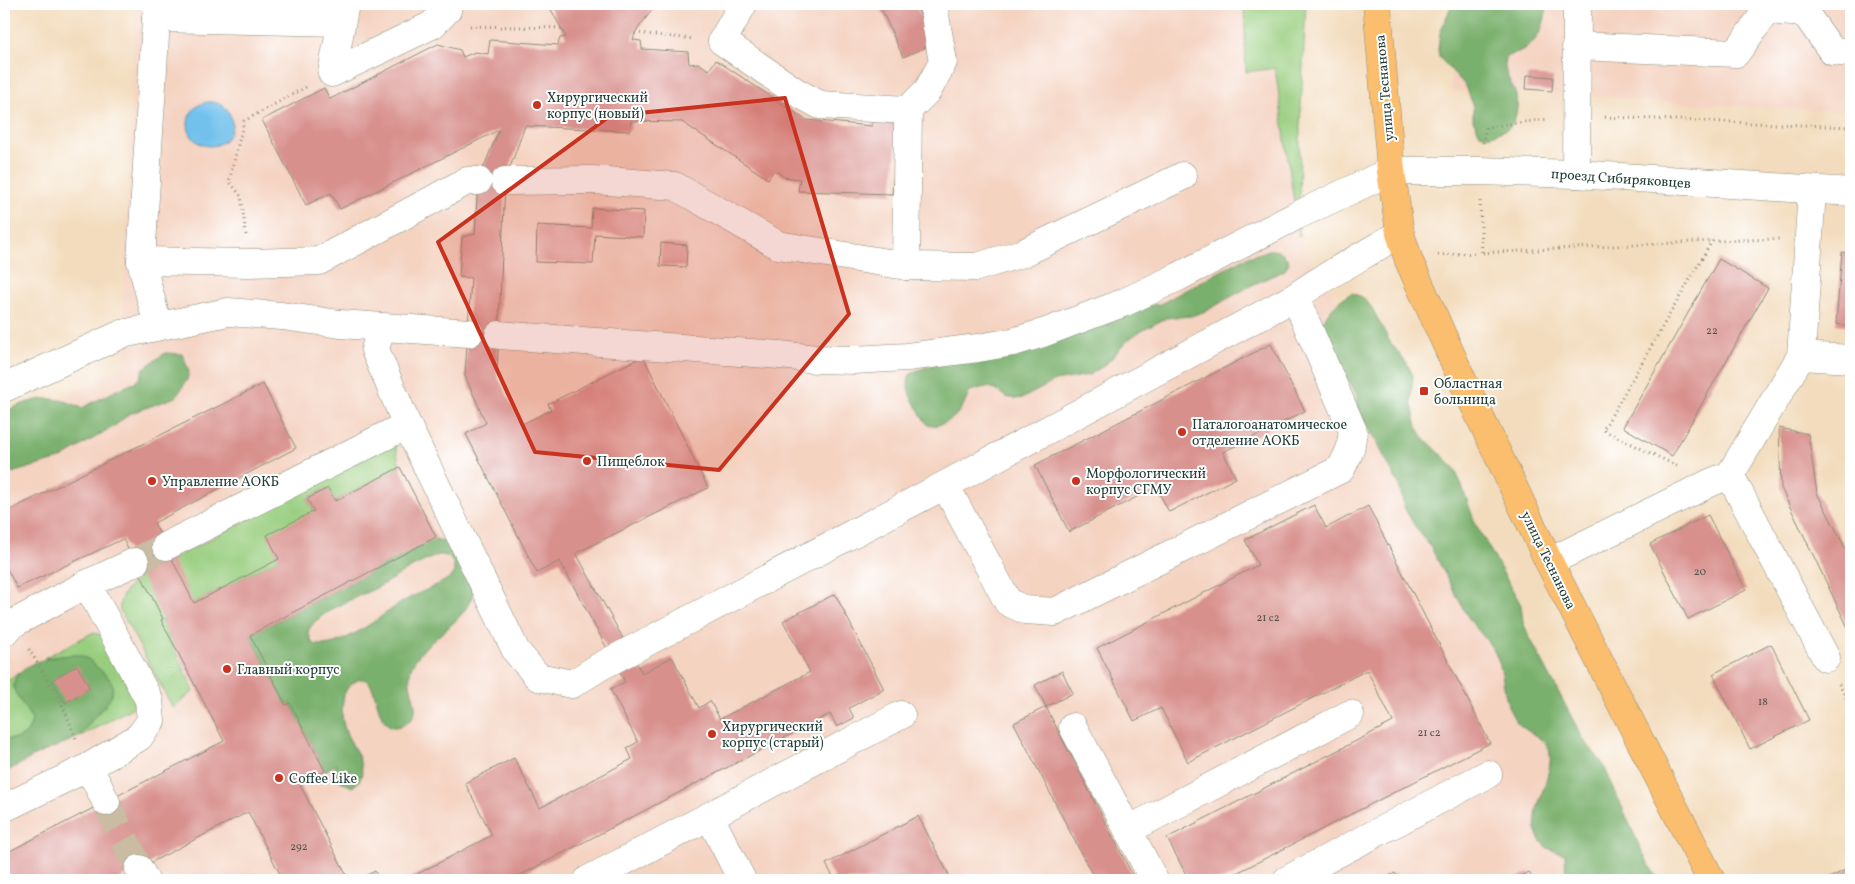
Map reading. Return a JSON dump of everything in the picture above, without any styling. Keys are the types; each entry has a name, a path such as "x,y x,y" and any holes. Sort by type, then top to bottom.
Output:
{"main road":[{"name":"улица Теснанова","path":"1377,4 1391,171 1400,233 1409,260 1461,377 1549,562 1711,880"}],"street":[{"path":"743,4 722,41 796,92 820,105 908,110"},
{"path":"906,266 908,110 928,90 943,62 933,4"},
{"path":"1576,174 1577,4"},
{"path":"1576,46 1736,53 1767,10 1805,13 1832,51 1851,52"},
{"path":"158,326 141,261 156,11 343,13 332,73"},
{"path":"332,73 438,15"},
{"path":"499,335 816,359 854,360 907,357 987,347 1043,333 1123,303 1178,278 1296,216 1391,171"},
{"name":"проезд Сибиряковцев","path":"1391,171 1576,174 1812,191 1851,192"},
{"path":"505,181 593,180 675,186 778,245 906,266 977,267 1023,253 1183,176"},
{"path":"141,261 249,263 319,261 466,181 478,181"},
{"path":"1549,562 1721,478 1801,356 1812,191"},
{"path":"380,327 375,350 407,425 516,650 538,677 572,684 601,666 945,485 1295,297 1323,277 1360,258 1400,233"},
{"path":"945,485 1008,602 1025,610 1054,612 1341,469 1350,450 1353,431 1295,297"},
{"path":"4,388 122,334 228,312 282,316 340,324 468,333"},
{"path":"1801,356 1851,359"},
{"path":"166,546 407,425"},
{"path":"1721,478 1826,658"},
{"path":"7,619 135,562"},
{"path":"4,808 89,767 139,737 151,721 149,700 86,584"},
{"path":"1128,830 1350,714"},
{"path":"588,880 628,871 710,817 901,716"},
{"path":"1073,727 1154,880"},
{"path":"89,767 106,802"},
{"path":"1286,880 1488,774"},
{"path":"710,817 742,880"}],"path":[{"path":"438,15 562,28"},
{"path":"635,33 722,41"},
{"path":"249,263 241,196 229,181 244,120 332,73"},
{"path":"1482,252 1479,171 1486,127 1576,116 1851,127"},
{"path":"1444,253 1810,238"},
{"path":"1713,241 1603,430 1721,478"},
{"path":"7,619 62,704 89,767"}],"highlighted area":[{"path":"785,98 849,314 719,470 535,452 438,242 610,116"}],"shaded area":[{"path":"135,4 1244,4 1246,72 1275,67 1299,238 1332,293 1633,880 4,880 4,425 124,366 122,334"},
{"path":"1449,4 1851,4 1851,112 1642,101 1576,94 1451,91"}],"green space":[{"path":"1244,4 1306,4 1300,127 1299,237 1275,68 1246,72"},
{"path":"1452,4 1547,4 1543,25 1533,42 1505,58 1506,73 1514,91 1517,105 1513,123 1505,130 1494,134 1480,134 1473,120 1473,104 1464,84 1439,57 1440,33"},
{"path":"1269,250 1279,251 1285,256 1289,262 1285,270 1252,285 1206,311 1191,316 1166,318 1136,334 1105,365 1089,375 1055,381 1023,398 1006,397 993,388 985,387 970,391 964,405 956,416 944,423 929,426 910,395 908,386 909,376 915,371 942,362 1105,324 1140,307 1160,304 1243,259"},
{"path":"1352,293 1364,298 1372,308 1390,342 1413,375 1411,401 1417,427 1424,438 1455,470 1475,523 1521,605 1523,622 1528,634 1583,739 1603,764 1642,852 1658,880 1566,880 1565,854 1546,847 1538,836 1535,825 1536,813 1550,764 1548,748 1545,743 1521,726 1512,715 1506,699 1502,673 1497,657 1491,646 1468,617 1430,546 1416,528 1405,509 1399,485 1367,427 1358,406 1356,394 1321,325 1334,306"},
{"path":"165,353 182,354 189,371 187,380 176,397 129,414 117,424 60,459 4,475 4,412 24,403 43,399 61,400 82,408 134,383 140,378 143,369"},
{"path":"395,443 400,467 335,501 327,488 307,499 314,511 279,559 161,620 194,691 173,708 120,610 122,598 128,588 149,571"},
{"path":"435,539 450,543 474,590 464,612 421,652 414,662 410,671 411,689 415,705 412,719 405,724 394,727 386,723 381,715 370,684 364,679 356,681 347,689 343,703 343,722 346,733 358,757 362,774 359,781 352,787 336,776 335,769 337,764 325,771 290,703 286,705 250,635","holes":["442,555 452,561 454,568 453,576 404,601 346,638 322,645 312,643 308,631 313,623 330,610 380,586 414,566"]},
{"path":"92,633 104,635 135,700 132,708 79,737 108,702 109,678 88,659 71,655 44,658"},
{"path":"80,655 88,659 109,678 113,685 112,694 108,702 79,737 38,754 4,773 4,738 15,739 23,736 29,729 32,719 14,689 15,679 20,672 39,661 61,656"},
{"path":"19,673 14,682 19,698 32,719 31,724 23,736 15,739 4,738 4,683"}],"water":[{"path":"214,102 226,108 231,116 231,132 226,140 218,145 206,146 194,140 189,132 188,120 194,108 202,103"}],"building":[{"path":"548,4 656,4 635,33 633,40 641,41 642,49 688,52 689,64 698,63 709,70 716,60 806,120 872,126 873,112 899,113 892,194 798,191 800,179 784,177 774,170 768,179 682,122 631,121 630,131 525,126 505,181 497,375 522,424 551,410 548,404 643,356 708,488 576,553 642,673 672,657 699,708 710,701 720,719 810,672 783,621 835,594 884,689 849,708 854,718 837,727 830,714 511,880 406,880 492,835 465,783 514,758 540,808 632,759 627,748 638,742 610,689 625,682 560,561 537,573 466,434 486,423 465,376 471,278 459,277 462,237 475,234 478,181 499,130 340,209 331,193 306,205 262,120 324,88 330,99 438,44 460,50 463,57 475,52 488,54 490,40 558,45 560,38 566,37"},
{"path":"879,4 915,4 933,44 903,57"},
{"path":"1527,75 1553,77 1552,91 1526,89"},
{"path":"592,208 644,211 643,237 595,234 593,264 536,262 537,225 591,228"},
{"path":"661,243 687,245 686,267 660,266"},
{"path":"1842,252 1851,253 1851,326 1836,324"},
{"path":"1719,259 1768,288 1672,456 1623,427"},
{"name":"Паталогоанатомическое отделение АОКБ","path":"1271,344 1305,411 1223,452 1236,478 1169,512 1156,487 1069,532 1035,465"},
{"path":"263,384 296,448 154,523 194,603 279,559 267,535 314,511 307,499 328,488 335,501 400,467 436,537 250,635 286,705 290,703 325,771 300,785 349,880 283,880 248,812 117,880 4,880 4,854 224,741 161,620 163,619 123,539 17,588 4,563 4,513"},
{"path":"1779,428 1808,434 1817,493 1851,559 1851,634 1781,488"},
{"path":"1314,505 1326,528 1368,506 1490,743 1223,880 1189,880 1167,838 1393,722 1367,670 1188,762 1161,708 1134,721 1097,648 1258,565 1245,540"},
{"path":"1708,515 1746,590 1688,619 1650,544"},
{"path":"1771,644 1809,720 1750,749 1713,674"},
{"path":"77,665 90,688 65,703 52,680"},
{"path":"1062,671 1073,693 1046,707 1035,685"},
{"path":"1046,707 1135,880 1095,880 1014,723"},
{"path":"918,816 949,875 939,880 835,880 826,864"},
{"path":"1851,867 1851,880 1825,880"},
{"path":"375,871 380,880 358,880"},
{"path":"1529,872 1533,880 1513,880"},
{"path":"1395,873 1399,880 1381,880"}],"tunnel":[{"path":"135,562 166,546"},
{"path":"106,802 139,869"}],"place":[{"name":"Хирургический корпус (новый)","path":"537,105"},
{"name":"Областная больница","path":"1424,391"},
{"name":"Паталогоанатомическое отделение АОКБ","path":"1182,432"},
{"name":"Пищеблок","path":"587,461"},
{"name":"Управление АОКБ","path":"152,481"},
{"name":"Морфологический корпус СГМУ","path":"1076,481"},
{"name":"Главный корпус","path":"227,669"},
{"name":"Хирургический корпус (старый)","path":"712,734"},
{"name":"Coffee Like","path":"279,778"}]}
